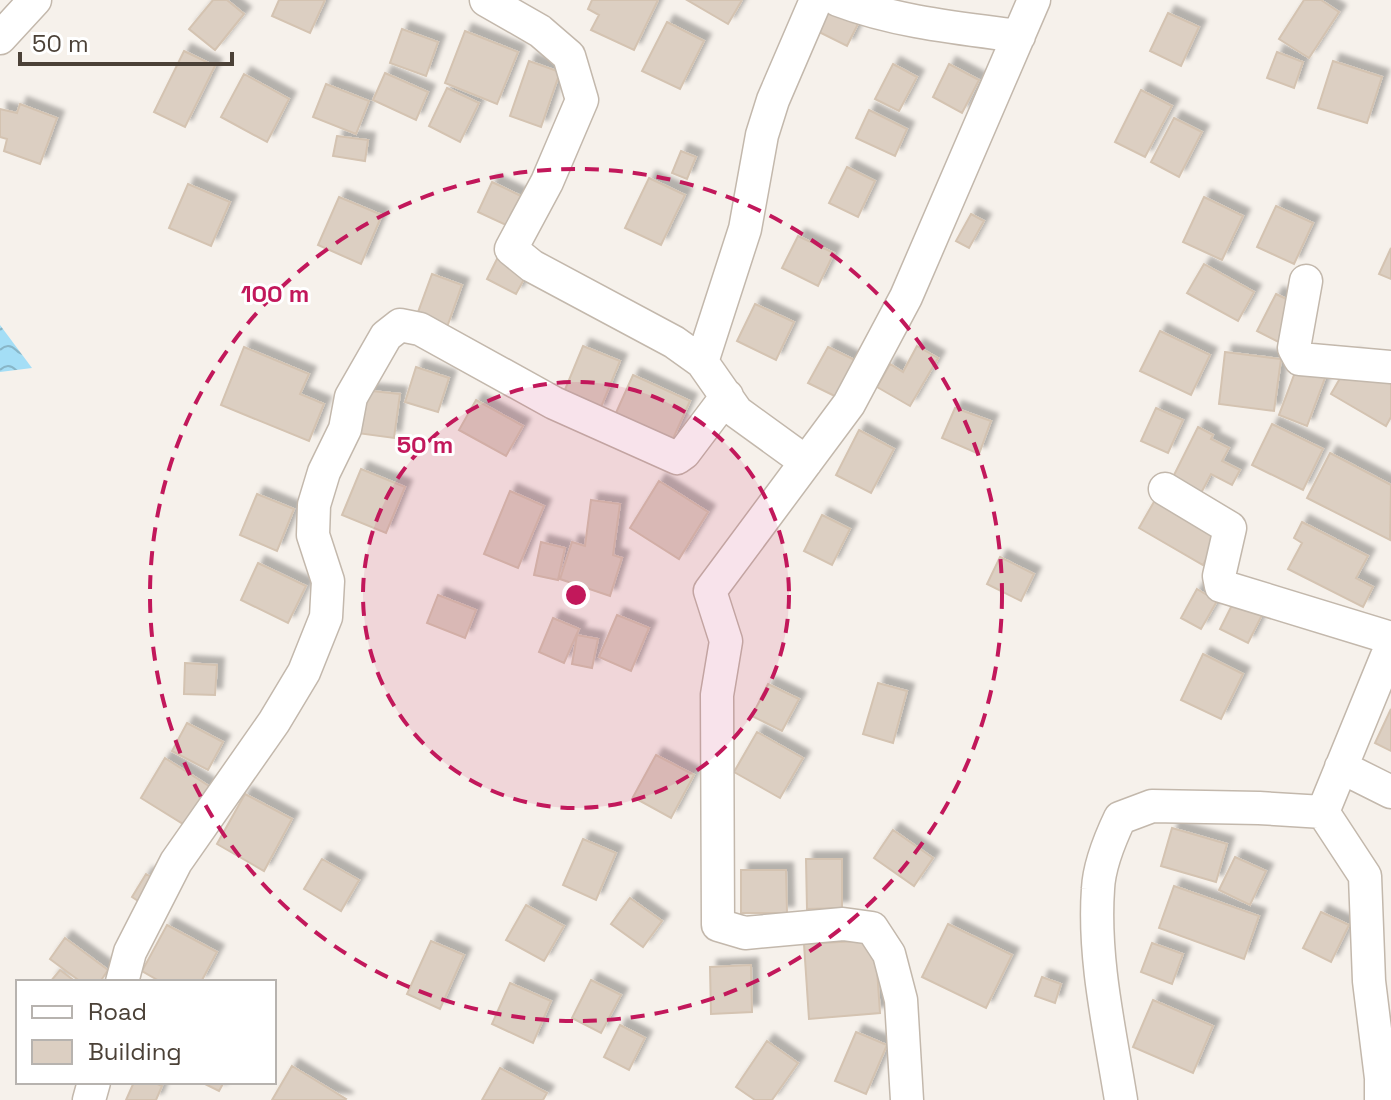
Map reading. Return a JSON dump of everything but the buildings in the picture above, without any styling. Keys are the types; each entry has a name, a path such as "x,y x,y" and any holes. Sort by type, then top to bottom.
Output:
{"street":[{"path":"0,38 35,0"},
{"path":"702,362 745,229 762,135 773,100 816,0"},
{"path":"838,0 868,11 918,22 1019,36"},
{"path":"907,1100 901,1000 889,954 872,928 843,924 745,933 718,925 717,695 726,641 710,591 849,404 906,297 1034,0"},
{"path":"498,3 540,31 569,56 582,100 561,153 511,249 532,266 674,342 702,362 737,412 806,462"},
{"path":"1306,281 1294,348 1300,359 1391,367"},
{"path":"123,980 130,952 176,862 274,722 304,672 326,617 328,581 313,535 314,505 324,472 345,429 351,397 386,336 400,325 420,329 554,403 677,458 727,396"},
{"path":"1165,489 1230,528 1219,576 1221,586 1391,638"},
{"path":"1323,812 1391,646"},
{"path":"1341,767 1391,792"},
{"path":"1121,1100 1101,974 1098,887 1111,837 1120,818 1152,806 1323,812"},
{"path":"1323,812 1365,876 1369,981 1381,1100"}],"water":[{"path":"0,325 32,368 0,372"}]}
